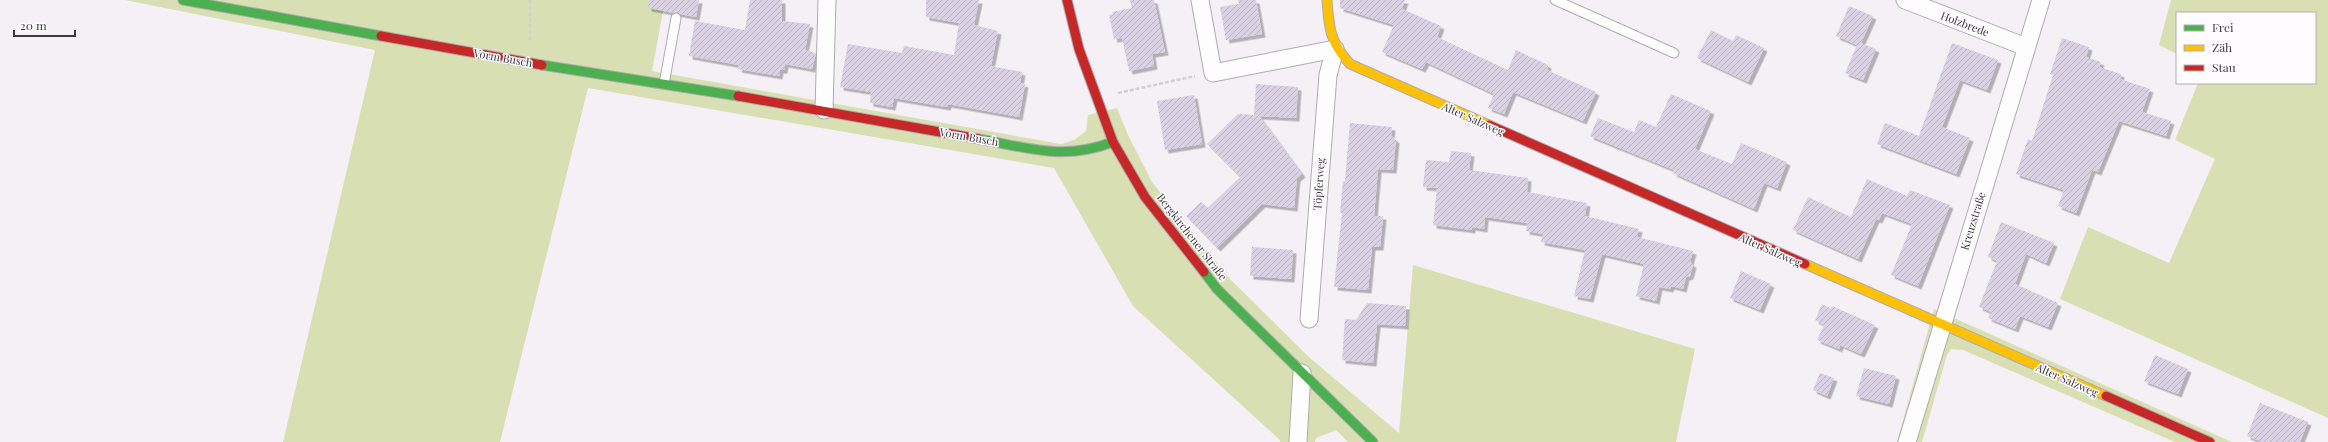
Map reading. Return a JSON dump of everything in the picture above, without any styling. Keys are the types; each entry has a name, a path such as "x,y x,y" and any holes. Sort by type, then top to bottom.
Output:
{"street":[{"name":"Vorm Busch","path":"183,0 530,63 824,110 1068,154 1085,153 1113,142"},
{"path":"824,110 827,0"},
{"name":"Bergkirchener Straße","path":"1067,0 1079,49 1113,142 1145,197 1217,289 1373,442"},
{"path":"1200,0 1213,73 1335,50"},
{"name":"Alter Salzweg","path":"1327,0 1329,34 1335,50 1350,64 2210,442"},
{"name":"Holzbrede","path":"1905,0 2026,48"},
{"name":"Kreuzstraße","path":"1907,442 1941,325 2041,0"},
{"name":"Töpferweg","path":"1309,319 1328,75 1335,50"},
{"path":"1298,442 1302,373"}],"lane":[{"path":"1555,0 1674,53"},
{"path":"664,84 676,18"}],"path":[{"path":"530,0 530,63"},
{"path":"1096,96 1213,73"}],"green space":[{"path":"125,0 665,0 652,71 1061,144 1074,140 1086,131 1088,115 1117,108 1128,135 1152,182 1230,279 1310,358 1399,433 1413,265 1695,349 1676,442 1348,442 1336,430 1316,438 1315,442 1280,442 1280,440 1133,306 1054,168 588,88 500,442 283,442 375,50"},
{"path":"2171,0 2328,0 2328,418 2060,299 2088,227 2169,263 2215,159 2175,140 2198,84 2316,84 2316,12 2176,12 2176,54 2159,45"},
{"path":"1934,309 2232,442 2175,442 1963,350 1951,349 1947,355 1922,442 1897,442"}],"building":[{"path":"649,0 699,0 696,17 648,8"},
{"path":"750,0 782,0 782,21 810,24 805,50 816,53 812,69 785,64 784,70 780,70 779,76 738,69 739,65 689,56 695,21 745,30"},
{"path":"926,0 979,0 974,25 998,31 991,66 1022,72 1020,83 1025,84 1019,117 948,104 947,107 894,98 892,107 870,103 871,92 840,87 848,44 902,53 904,46 954,55 959,23 926,17"},
{"path":"1130,0 1154,0 1165,52 1152,54 1154,66 1129,71 1122,38 1114,39 1109,15 1113,14 1112,12 1132,8"},
{"path":"1238,0 1256,0 1262,34 1226,40 1220,7 1239,4"},
{"path":"1340,0 1405,0 1402,9 1441,26 1437,37 1508,70 1516,50 1548,65 1547,70 1596,92 1583,121 1513,92 1504,114 1488,108 1494,94 1426,62 1422,69 1382,52 1394,25 1340,8"},
{"path":"1849,6 1873,16 1861,43 1876,49 1863,80 1845,73 1857,45 1836,36"},
{"path":"1711,30 1733,41 1736,35 1764,48 1748,82 1697,58"},
{"path":"2062,38 2089,47 2086,57 2101,62 2099,67 2121,74 2120,79 2150,89 2142,112 2171,121 2166,136 2119,121 2098,172 2092,170 2076,213 2058,206 2064,190 2016,174 2028,139 2032,141 2053,75 2050,74"},
{"path":"1952,43 1998,60 1987,90 1960,80 1942,127 1970,138 1956,174 1877,144 1885,123 1919,136"},
{"path":"1256,84 1298,87 1296,118 1259,116 1302,174 1297,178 1294,208 1262,204 1217,248 1186,216 1201,202 1208,208 1240,177 1207,144 1238,114 1254,115"},
{"path":"1671,94 1711,111 1695,149 1732,164 1741,143 1787,162 1777,188 1764,183 1754,209 1673,173 1674,170 1590,136 1598,118 1634,132 1639,120 1656,127"},
{"path":"1194,95 1202,144 1165,150 1157,101"},
{"path":"1350,123 1392,127 1391,136 1396,140 1393,170 1378,169 1374,216 1383,216 1380,247 1372,247 1368,290 1334,287 1342,213 1340,213 1343,181 1345,181"},
{"path":"1451,151 1471,153 1469,170 1528,178 1527,192 1587,203 1585,216 1639,229 1637,237 1693,251 1690,262 1693,265 1690,276 1686,277 1683,289 1671,286 1670,289 1659,287 1656,301 1636,296 1644,264 1602,254 1590,299 1574,296 1585,250 1541,242 1543,234 1526,231 1527,223 1485,217 1484,229 1472,227 1472,230 1433,225 1437,188 1423,187 1426,160 1449,162"},
{"path":"1867,179 1907,196 1910,190 1950,205 1918,286 1891,275 1912,224 1882,213 1879,220 1876,219 1858,259 1793,230 1808,197 1851,217"},
{"path":"2001,222 2054,243 2046,263 2026,254 2015,284 2058,303 2048,327 2020,316 2015,329 1988,318 1991,312 1979,307 1997,261 1988,257"},
{"path":"1252,247 1293,250 1291,279 1250,276"},
{"path":"1741,271 1771,284 1760,310 1730,298"},
{"path":"1367,303 1406,306 1405,326 1377,324 1373,363 1342,360 1345,319 1356,320"},
{"path":"1822,304 1831,309 1832,306 1875,325 1861,354 1840,345 1839,349 1817,340 1824,325 1815,320"},
{"path":"2155,355 2188,369 2178,394 2144,381"},
{"path":"1864,368 1896,376 1889,404 1856,396"},
{"path":"1820,373 1834,378 1827,396 1813,390"},
{"path":"2260,403 2308,422 2300,442 2262,442 2247,436"}],"traffic: fast":[{"path":"183,0 381,36"},
{"path":"542,65 738,96"},
{"path":"979,139 1030,149 1062,152 1095,148 1113,142"},
{"path":"1204,272 1217,289 1373,442"}],"traffic: slow":[{"path":"1327,0 1330,27 1334,42 1350,64 1489,125"},
{"path":"1805,264 2106,396"}],"traffic: jam":[{"path":"1067,0 1079,49 1113,142 1145,197 1204,272"},
{"path":"381,36 542,65"},
{"path":"738,96 979,139"},
{"path":"1489,125 1805,264"},
{"path":"2106,396 2210,442"}]}
